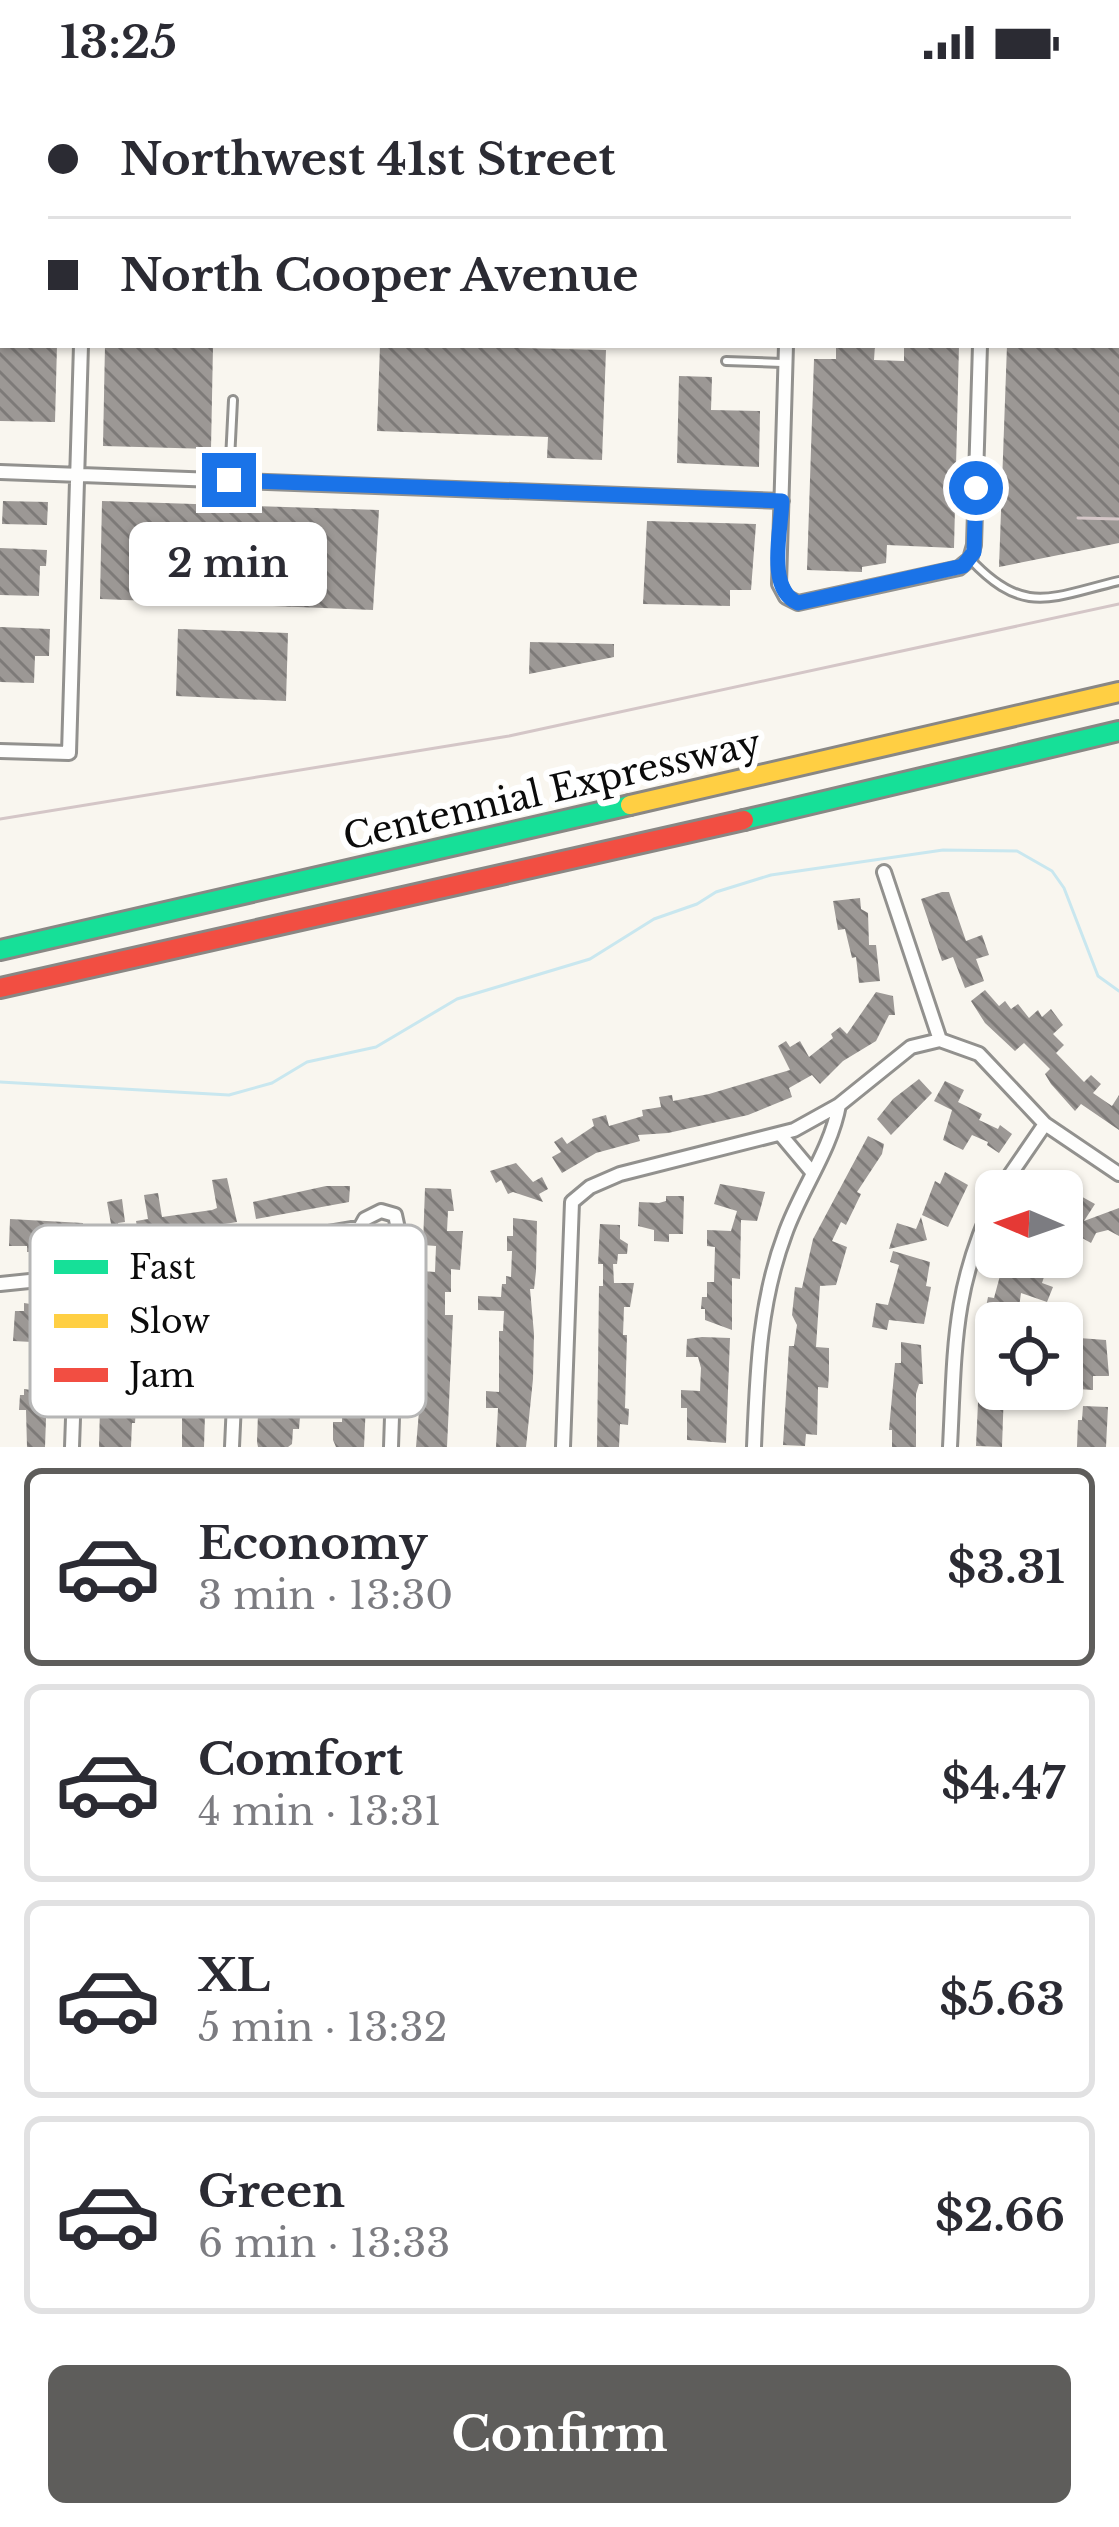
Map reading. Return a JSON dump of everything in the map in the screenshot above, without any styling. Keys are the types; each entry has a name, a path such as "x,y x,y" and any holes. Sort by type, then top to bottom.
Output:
{"highway":[{"name":"Centennial Expressway","path":"0,950 1119,692"},
{"name":"Centennial Expressway","path":"0,992 75,970 1119,731"},
{"path":"1047,747 1119,747"}],"street":[{"path":"0,751 68,754 81,348"},
{"path":"786,348 779,584 786,597 798,603 959,568 970,559 980,348"},
{"path":"0,472 782,501"},
{"path":"884,872 940,1040"},
{"path":"563,1447 572,1202 590,1187 620,1174 781,1135 839,1105 911,1047 940,1040 980,1054 1045,1124 1119,1174"},
{"path":"754,1447 767,1284 836,1125 839,1105"},
{"path":"1014,1170 1045,1124"},
{"path":"781,1135 812,1172"},
{"path":"362,1225 381,1211 395,1215 397,1225"},
{"path":"950,1447 957,1308 975,1243"},
{"path":"0,1284 30,1281"},
{"path":"72,1447 73,1417"},
{"path":"232,1447 234,1417"},
{"path":"391,1447 392,1417"}],"lane":[{"path":"726,361 786,363"},
{"path":"229,480 233,400"},
{"path":"970,559 1006,590 1030,601 1119,581"}],"building":[{"path":"0,348 57,348 55,422 0,421"},
{"path":"105,348 213,348 211,449 103,446"},
{"path":"380,348 606,350 602,460 547,458 548,437 377,431"},
{"path":"836,348 875,348 874,360 904,361 904,348 959,348 954,548 887,545 886,563 862,567 862,572 807,570 814,359 836,359"},
{"path":"1007,348 1119,348 1119,543 999,567"},
{"path":"679,376 712,377 711,410 760,411 759,467 677,463"},
{"path":"3,501 48,502 47,525 2,524"},
{"path":"102,501 379,510 373,610 100,599"},
{"path":"647,521 756,524 751,590 730,590 730,606 643,604"},
{"path":"0,548 47,550 46,566 40,566 39,596 0,595"},
{"path":"0,627 50,629 49,656 35,656 34,683 0,682"},
{"path":"178,629 288,633 286,701 176,696"},
{"path":"530,642 614,644 614,657 529,674"},
{"path":"949,892 966,941 982,935 989,955 976,959 984,981 965,988 953,957 942,961 921,899"},
{"path":"860,898 861,909 868,913 869,945 876,945 880,981 859,983 856,957 852,958 845,929 838,930 833,901"},
{"path":"985,990 999,1006 1005,1001 1011,1009 1018,1004 1029,1018 1038,1010 1042,1017 1051,1009 1063,1025 1053,1034 1064,1045 1056,1053 1084,1082 1091,1075 1101,1084 1093,1093 1112,1106 1119,1095 1119,1130 1081,1104 1075,1111 1045,1074 1050,1069 1024,1043 1015,1051 985,1023 971,1001"},
{"path":"876,992 893,996 895,1015 889,1015 876,1041 843,1061 820,1084 812,1075 789,1088 792,1097 748,1115 638,1135 640,1141 596,1153 562,1173 552,1157 561,1152 554,1142 562,1137 567,1144 594,1126 592,1119 606,1115 609,1126 643,1116 642,1110 661,1107 659,1097 672,1095 673,1101 709,1094 790,1070 778,1046 786,1041 790,1047 800,1041 809,1057 840,1027 847,1034"},
{"path":"919,1079 932,1093 891,1135 877,1119"},
{"path":"945,1081 964,1090 958,1102 982,1114 979,1120 1012,1134 999,1153 972,1135 963,1150 943,1140 952,1110 934,1101"},
{"path":"868,1136 884,1144 882,1154 857,1192 861,1194 846,1225 841,1222 832,1241 847,1247 836,1285 820,1286 816,1347 829,1348 829,1374 828,1388 818,1387 817,1435 806,1434 805,1446 783,1445 789,1346 794,1346 797,1325 792,1315 795,1287 802,1288 813,1239"},
{"path":"516,1163 533,1182 542,1177 548,1189 539,1194 543,1202 508,1194 501,1180 496,1183 490,1171"},
{"path":"945,1172 968,1185 948,1227 922,1215 935,1181 940,1184"},
{"path":"227,1178 237,1222 137,1225 136,1221 148,1219 144,1195 158,1193 162,1217 217,1208 212,1180"},
{"path":"720,1184 765,1192 757,1221 741,1220 740,1279 732,1278 732,1330 705,1320 705,1309 701,1309 707,1282 714,1282 715,1247 707,1246 707,1230 731,1231 737,1211 714,1204"},
{"path":"326,1186 350,1186 349,1202 256,1219 253,1202"},
{"path":"425,1188 451,1189 454,1211 448,1211 447,1231 463,1231 460,1270 451,1269 451,1292 445,1292 445,1315 453,1315 447,1447 416,1447 418,1417 426,1417 426,1271 435,1272 436,1246 426,1245"},
{"path":"666,1196 684,1196 683,1234 669,1234 669,1242 654,1241 654,1230 638,1226 639,1202 659,1203"},
{"path":"1083,1197 1095,1204 1084,1221 1119,1208 1119,1236 1108,1230 1096,1233 1091,1243 1083,1238"},
{"path":"122,1199 125,1222 118,1225 104,1225 111,1224 107,1202"},
{"path":"921,1217 927,1240 889,1249 897,1223 916,1229"},
{"path":"513,1218 537,1221 536,1271 534,1289 530,1289 533,1379 526,1447 496,1447 498,1408 486,1408 486,1391 499,1392 499,1331 503,1331 504,1311 478,1310 478,1296 501,1297 506,1276 511,1277 507,1236 513,1236"},
{"path":"10,1219 83,1223 30,1225 30,1252 27,1246 9,1246"},
{"path":"600,1224 620,1225 620,1239 628,1244 627,1254 618,1254 613,1264 614,1283 634,1283 630,1307 624,1307 625,1408 629,1409 628,1425 620,1424 619,1447 597,1447 599,1286 603,1286 603,1264 598,1264"},
{"path":"893,1251 930,1262 924,1324 889,1320 887,1330 872,1327 876,1303 888,1305 899,1265 890,1262"},
{"path":"999,1278 1044,1278 1042,1283 1053,1287 1047,1302 1021,1293 1020,1302 987,1302 988,1297 994,1298"},
{"path":"24,1303 30,1304 30,1342 13,1341 15,1311 24,1311"},
{"path":"730,1338 726,1443 687,1440 687,1408 681,1408 681,1390 700,1391 701,1368 698,1357 686,1357 687,1339"},
{"path":"1083,1338 1106,1340 1109,1376 1093,1376 1093,1390 1083,1389"},
{"path":"901,1342 921,1345 923,1384 916,1394 916,1447 892,1447 889,1430"},
{"path":"24,1389 30,1390 30,1417 46,1417 45,1447 27,1447 26,1410 19,1410"},
{"path":"1083,1406 1108,1407 1106,1447 1077,1447 1078,1420 1082,1420"},
{"path":"978,1410 1003,1410 1002,1447 976,1446"},
{"path":"100,1417 135,1417 131,1447 99,1447"},
{"path":"182,1417 205,1417 204,1447 182,1447"},
{"path":"258,1417 300,1417 288,1447 258,1447"},
{"path":"342,1417 365,1417 364,1447 336,1447 333,1422 342,1422"}],"waterway":[{"path":"0,1082 229,1095 272,1083 307,1062 376,1047 457,999 590,959 654,919 716,892 771,875 943,850 1017,851 1052,871 1064,888 1098,976 1119,991"}],"railway":[{"path":"1078,518 1119,519"},
{"path":"0,819 509,736 1119,604"}],"traffic: fast":[{"path":"744,820 1119,731"},
{"path":"0,950 630,805"}],"traffic: slow":[{"path":"630,805 1119,692"}],"traffic: jam":[{"path":"0,988 744,820"}],"route":[{"path":"229,480 782,501 779,584 786,597 798,603 963,566 974,552 976,488"}]}
